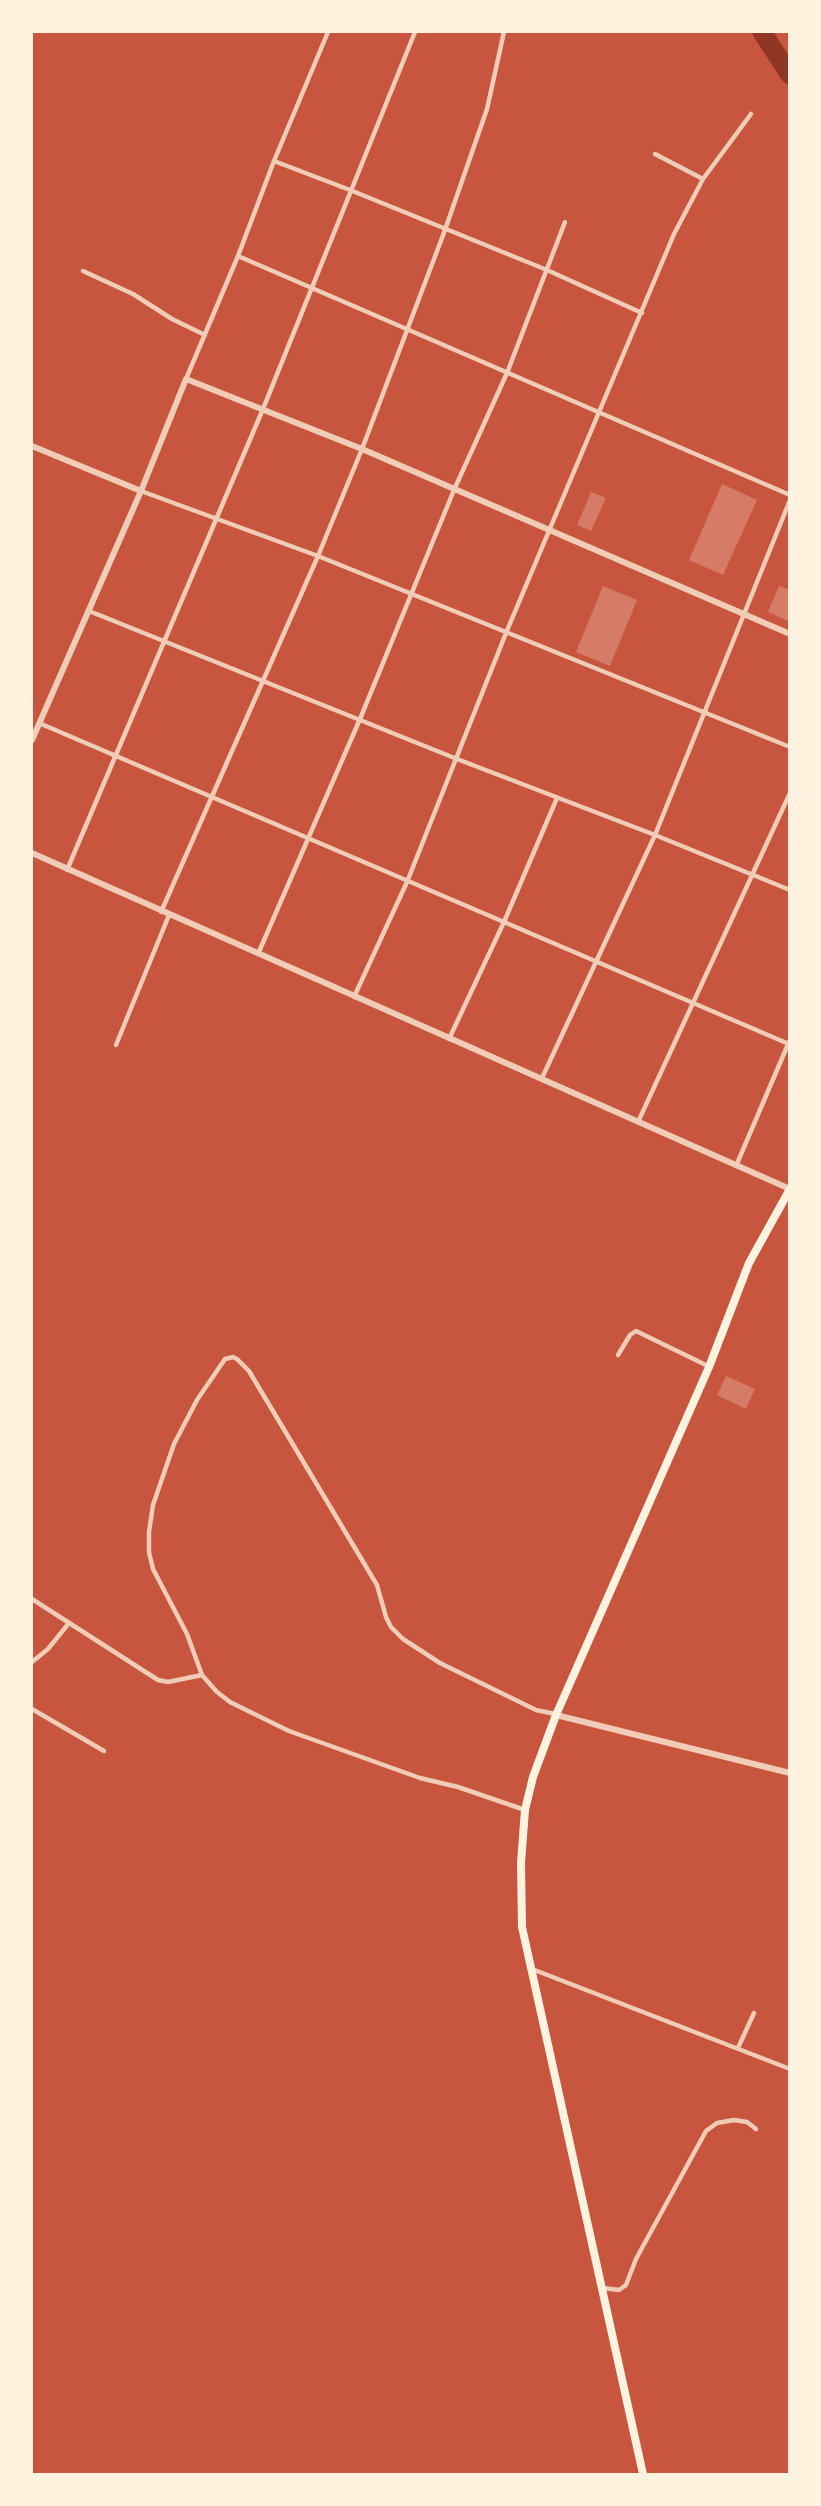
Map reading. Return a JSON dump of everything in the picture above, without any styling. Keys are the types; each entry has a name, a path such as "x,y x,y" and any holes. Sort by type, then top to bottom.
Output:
{"main road":[{"path":"643,2474 523,1927 520,1895 525,1810 533,1777 556,1715 709,1367 749,1263 789,1189"}],"street":[{"path":"32,740 141,491 328,32"},
{"path":"67,870 263,409 415,32"},
{"path":"161,912 318,556 362,449 445,230 487,109 504,32"},
{"path":"354,997 407,882 506,633 674,234 703,179 751,114"},
{"path":"655,155 703,179"},
{"path":"274,161 547,270 642,313"},
{"path":"257,955 360,719 454,490 507,373 565,222"},
{"path":"238,256 789,495"},
{"path":"83,271 133,294 172,319 205,335"},
{"path":"186,379 362,449 789,634"},
{"path":"32,446 141,491 318,556 789,747"},
{"path":"541,1080 655,835 789,500"},
{"path":"88,610 457,760 655,835 789,890"},
{"path":"39,723 789,1043 736,1167"},
{"path":"638,1122 789,793"},
{"path":"449,1040 504,922 557,798"},
{"path":"32,853 789,1189"},
{"path":"116,1045 169,915"},
{"path":"618,1355 630,1335 636,1331 709,1367"},
{"path":"525,1810 457,1787 420,1778 289,1731 230,1702 202,1675 187,1634 153,1569 149,1552 149,1532 153,1505 174,1444 197,1399 225,1359 233,1357 249,1371 377,1585 391,1627 403,1639 440,1663 536,1710 789,1773"},
{"path":"32,1599 158,1679 168,1682 202,1675"},
{"path":"32,1662 48,1649 69,1623"},
{"path":"32,1709 104,1751"},
{"path":"532,1969 789,2069"},
{"path":"738,2048 754,2012"},
{"path":"603,2288 619,2290 626,2285 636,2259 705,2131 717,2123 734,2120 747,2122 756,2129"}],"building":[{"path":"722,484 757,500 723,575 689,560"},
{"path":"591,492 606,498 591,531 577,525"},
{"path":"603,586 637,600 610,666 576,652"},
{"path":"779,586 790,590 790,622 768,612"},
{"path":"726,1376 755,1389 746,1409 717,1395"}],"waterway":[{"path":"762,32 790,75"}]}
